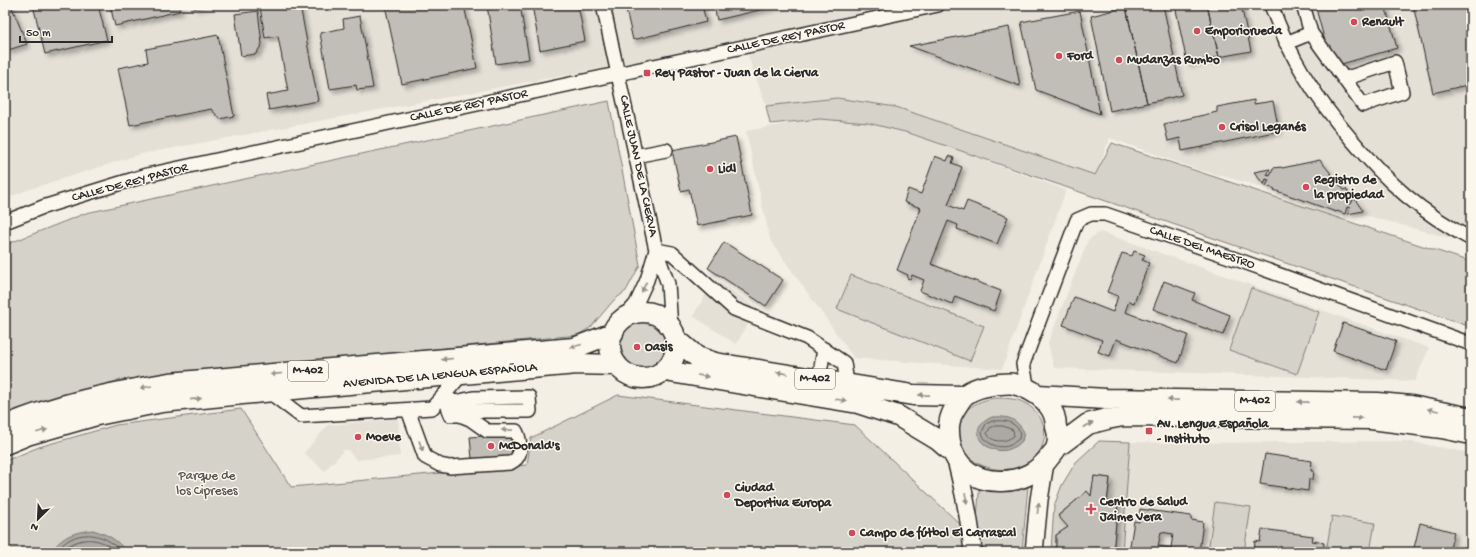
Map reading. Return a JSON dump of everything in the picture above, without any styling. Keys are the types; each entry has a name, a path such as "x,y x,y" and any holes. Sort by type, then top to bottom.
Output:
{"highway":[{"name":"M-402","path":"616,328 629,316 641,313 652,314 663,319 673,333 697,357 715,363 847,383 913,395 963,396 972,390 985,386 1014,384 1033,392 1113,399 1378,402 1410,406 1471,418"},
{"path":"616,328 610,344 612,355 617,365"},
{"name":"AVENIDA DE LA LENGUA ESPAÑOLA","path":"5,426 33,415 77,403 169,383 574,348 616,328"},
{"path":"664,371 672,362 676,349 673,333"},
{"name":"AVENIDA DE LA LENGUA ESPAÑOLA","path":"5,444 27,435 90,417 162,402 268,391 577,364 617,365"},
{"name":"M-402","path":"617,365 622,371 632,376 645,378 656,376 664,371 858,403 898,416 938,440 970,474 986,480 1002,481 1022,478 1037,470 1051,455 1088,424 1123,416 1371,419 1429,426 1471,434"},
{"path":"1033,392 1054,414 1057,431 1051,455"},
{"path":"954,456 948,433 949,423 952,413 963,396"}],"main road":[{"path":"1034,552 1039,500 1051,455"},
{"path":"954,456 965,494 971,527 973,552"}],"street":[{"name":"CALLE JUAN DE LA CIERVA","path":"604,5 656,250 668,284 673,333"},
{"name":"CALLE DE REY PASTOR","path":"5,222 43,207 147,175 938,5"},
{"path":"1270,5 1286,43 1320,102 1377,169 1395,187 1421,208 1447,227 1471,239"},
{"path":"1303,5 1311,33 1344,78"},
{"path":"1286,43 1311,33"},
{"path":"635,156 666,150"},
{"name":"CALLE DEL MAESTRO","path":"999,384 1023,364 1077,220 1091,214 1105,214 1258,267 1471,344"},
{"path":"616,328 636,304 647,280 656,250 672,253 734,309 807,338 844,363 847,383"},
{"path":"819,379 824,349"},
{"path":"1023,364 1033,392"},
{"path":"408,410 425,457 440,465 450,467 510,463 515,460 519,454 518,435 516,431 487,431 470,419 460,415 451,415 450,399 462,374"},
{"path":"268,391 301,416 432,408 450,399 473,398 529,397 530,411 467,411 450,399"}],"shaded area":[{"path":"5,5 1471,5 1471,244 1196,169 1110,138 1095,176 896,107 837,98 766,106 743,42 141,154 27,190 5,199"},
{"path":"819,118 868,122 919,136 1066,190 1002,369 854,358 770,240 746,131"},
{"path":"1100,232 1429,348 1415,381 1054,368 1048,343 1088,240"},
{"path":"715,279 758,308 736,344 693,316"},
{"name":"Moeve","path":"398,419 400,456 357,460 349,450 344,450 325,471 304,453 328,425"},
{"path":"1407,441 1471,453 1471,552 1122,552 1130,442"}],"green space":[{"path":"837,98 896,107 1095,175 1112,143 1471,262 1471,327 909,133 868,123 820,119 770,124 766,106"},
{"path":"609,101 640,265 626,291 614,300 591,327 578,335 120,380 5,413 5,245 86,213"},
{"path":"851,275 984,326 970,361 837,309"},
{"path":"1251,288 1319,312 1297,374 1229,350"},
{"path":"641,321 650,323 658,328 663,336 665,345 663,354 658,362 650,367 641,369 632,367 624,362 619,354 617,345 619,336 624,328 632,323"},
{"name":"Parque de los Cipreses","path":"618,395 855,425 962,526 966,552 5,552 5,461 39,447 116,425 241,409 291,487 527,465 531,438"},
{"path":"994,398 1009,398 1018,400 1031,407 1039,416 1044,427 1044,438 1041,448 1034,458 1024,465 1010,469 992,468 976,462 965,453 958,440 957,427 962,415 974,404"},
{"path":"1099,441 1130,442 1122,552 1113,552 1118,503 1107,502 1110,478 1094,476 1091,496 1087,492 1058,515 1068,527 1056,535 1056,551 1051,551 1054,506 1062,485 1076,462"},
{"path":"980,482 1028,486 1022,552 974,552"},
{"path":"1215,502 1251,507 1244,552 1208,552"},
{"path":"1332,516 1375,523 1370,552 1326,552"}],"water":[{"path":"992,417 1003,417 1015,421 1024,432 1022,441 1015,447 1004,450 996,450 988,447 982,442 978,430 983,423"},
{"path":"93,530 112,538 127,552 51,552 60,542 69,536 80,532"}],"building":[{"path":"5,5 11,5 27,44 5,51"},
{"path":"33,5 98,5 107,40 45,54"},
{"path":"110,5 179,5 180,11 115,26"},
{"path":"193,5 210,5 194,8"},
{"path":"271,5 300,5 318,101 269,110 266,95 288,91 278,36 265,38 260,7"},
{"path":"385,5 464,5 477,68 402,84"},
{"path":"487,5 520,5 529,59 496,64"},
{"path":"532,5 578,5 585,41 540,50"},
{"path":"625,5 702,5 706,22 633,40"},
{"path":"714,5 781,5 717,20"},
{"path":"1137,5 1163,5 1182,95 1147,103 1126,7"},
{"name":"Emporiorueda","path":"1175,5 1207,5 1219,57 1187,63"},
{"path":"1207,5 1241,5 1251,51 1219,57"},
{"name":"Renault","path":"1315,5 1385,5 1397,48 1338,65 1324,38"},
{"path":"1413,5 1471,5 1471,84 1433,93"},
{"name":"Mudanzas Rumbo","path":"1126,7 1147,103 1110,111 1091,16"},
{"path":"258,11 262,44 256,54 241,56 235,14"},
{"name":"Ford","path":"1080,11 1100,114 1036,90 1021,22"},
{"path":"360,16 373,88 357,90 356,85 330,89 320,33 344,28 343,19"},
{"path":"1009,27 1020,86 909,46"},
{"path":"218,35 234,116 220,119 211,109 130,125 118,68 148,62 146,49"},
{"name":"Crisol Leganés","path":"1254,100 1254,104 1273,101 1279,131 1182,151 1180,138 1168,141 1164,124 1217,112 1217,107"},
{"name":"Lidl","path":"736,137 752,215 697,226 689,189 681,191 672,150"},
{"path":"935,156 947,161 949,156 954,158 952,163 962,167 948,205 963,211 967,201 1008,217 997,244 957,229 958,225 948,221 931,264 1001,291 994,311 955,296 952,304 920,291 924,280 912,275 910,279 907,278 908,275 897,270 921,208 904,202 908,189 921,194"},
{"name":"Registro de la propiedad","path":"1320,160 1344,190 1346,189 1351,196 1349,204 1351,204 1354,198 1363,211 1348,214 1350,208 1347,207 1345,214 1336,212 1274,190 1275,189 1266,186 1269,180 1266,179 1264,185 1254,172 1270,169 1267,175 1270,176 1273,168 1282,168"},
{"path":"724,242 783,280 766,306 708,268"},
{"path":"1134,251 1145,255 1142,260 1149,263 1134,303 1129,301 1125,312 1188,335 1178,363 1116,339 1110,356 1098,352 1102,340 1063,325 1074,297 1113,312 1118,296 1107,292 1122,253 1132,256"},
{"path":"1164,281 1195,293 1192,300 1230,315 1223,335 1153,309"},
{"path":"1343,323 1396,341 1386,370 1333,351"},
{"name":"McDonald's","path":"510,434 512,456 472,459 470,437"},
{"path":"1265,454 1312,461 1311,471 1314,471 1313,479 1309,479 1308,491 1260,484"},
{"name":"Centro de Salud Jaime Vera","path":"1094,476 1110,478 1107,502 1118,503 1113,552 1056,551 1056,535 1068,527 1058,516 1087,491 1091,496"},
{"path":"1140,509 1191,516 1191,520 1203,522 1199,552 1129,552 1134,521 1139,522","holes":["1161,532 1173,534 1171,548 1158,546"]},
{"path":"1420,523 1454,532 1449,552 1413,552"},
{"path":"1262,529 1313,536 1312,541 1324,543 1323,552 1254,552 1255,541 1260,542"},
{"path":"1467,538 1471,539 1471,552 1463,552"}],"place":[{"name":"Renault","path":"1354,22"},
{"name":"Emporiorueda","path":"1197,31"},
{"name":"Ford","path":"1059,56"},
{"name":"Mudanzas Rumbo","path":"1119,60"},
{"name":"Rey Pastor - Juan de la Cierva","path":"647,73"},
{"name":"Crisol Leganés","path":"1222,127"},
{"name":"Lidl","path":"710,169"},
{"name":"Registro de la propiedad","path":"1306,187"},
{"name":"Oasis","path":"637,347"},
{"name":"Av. Lengua Española - Instituto","path":"1149,431"},
{"name":"Moeve","path":"358,437"},
{"name":"McDonald's","path":"491,446"},
{"name":"Ciudad Deportiva Europa","path":"727,495"},
{"name":"Centro de Salud Jaime Vera","path":"1091,509"},
{"name":"Campo de fútbol El Carrascal","path":"852,533"}]}
